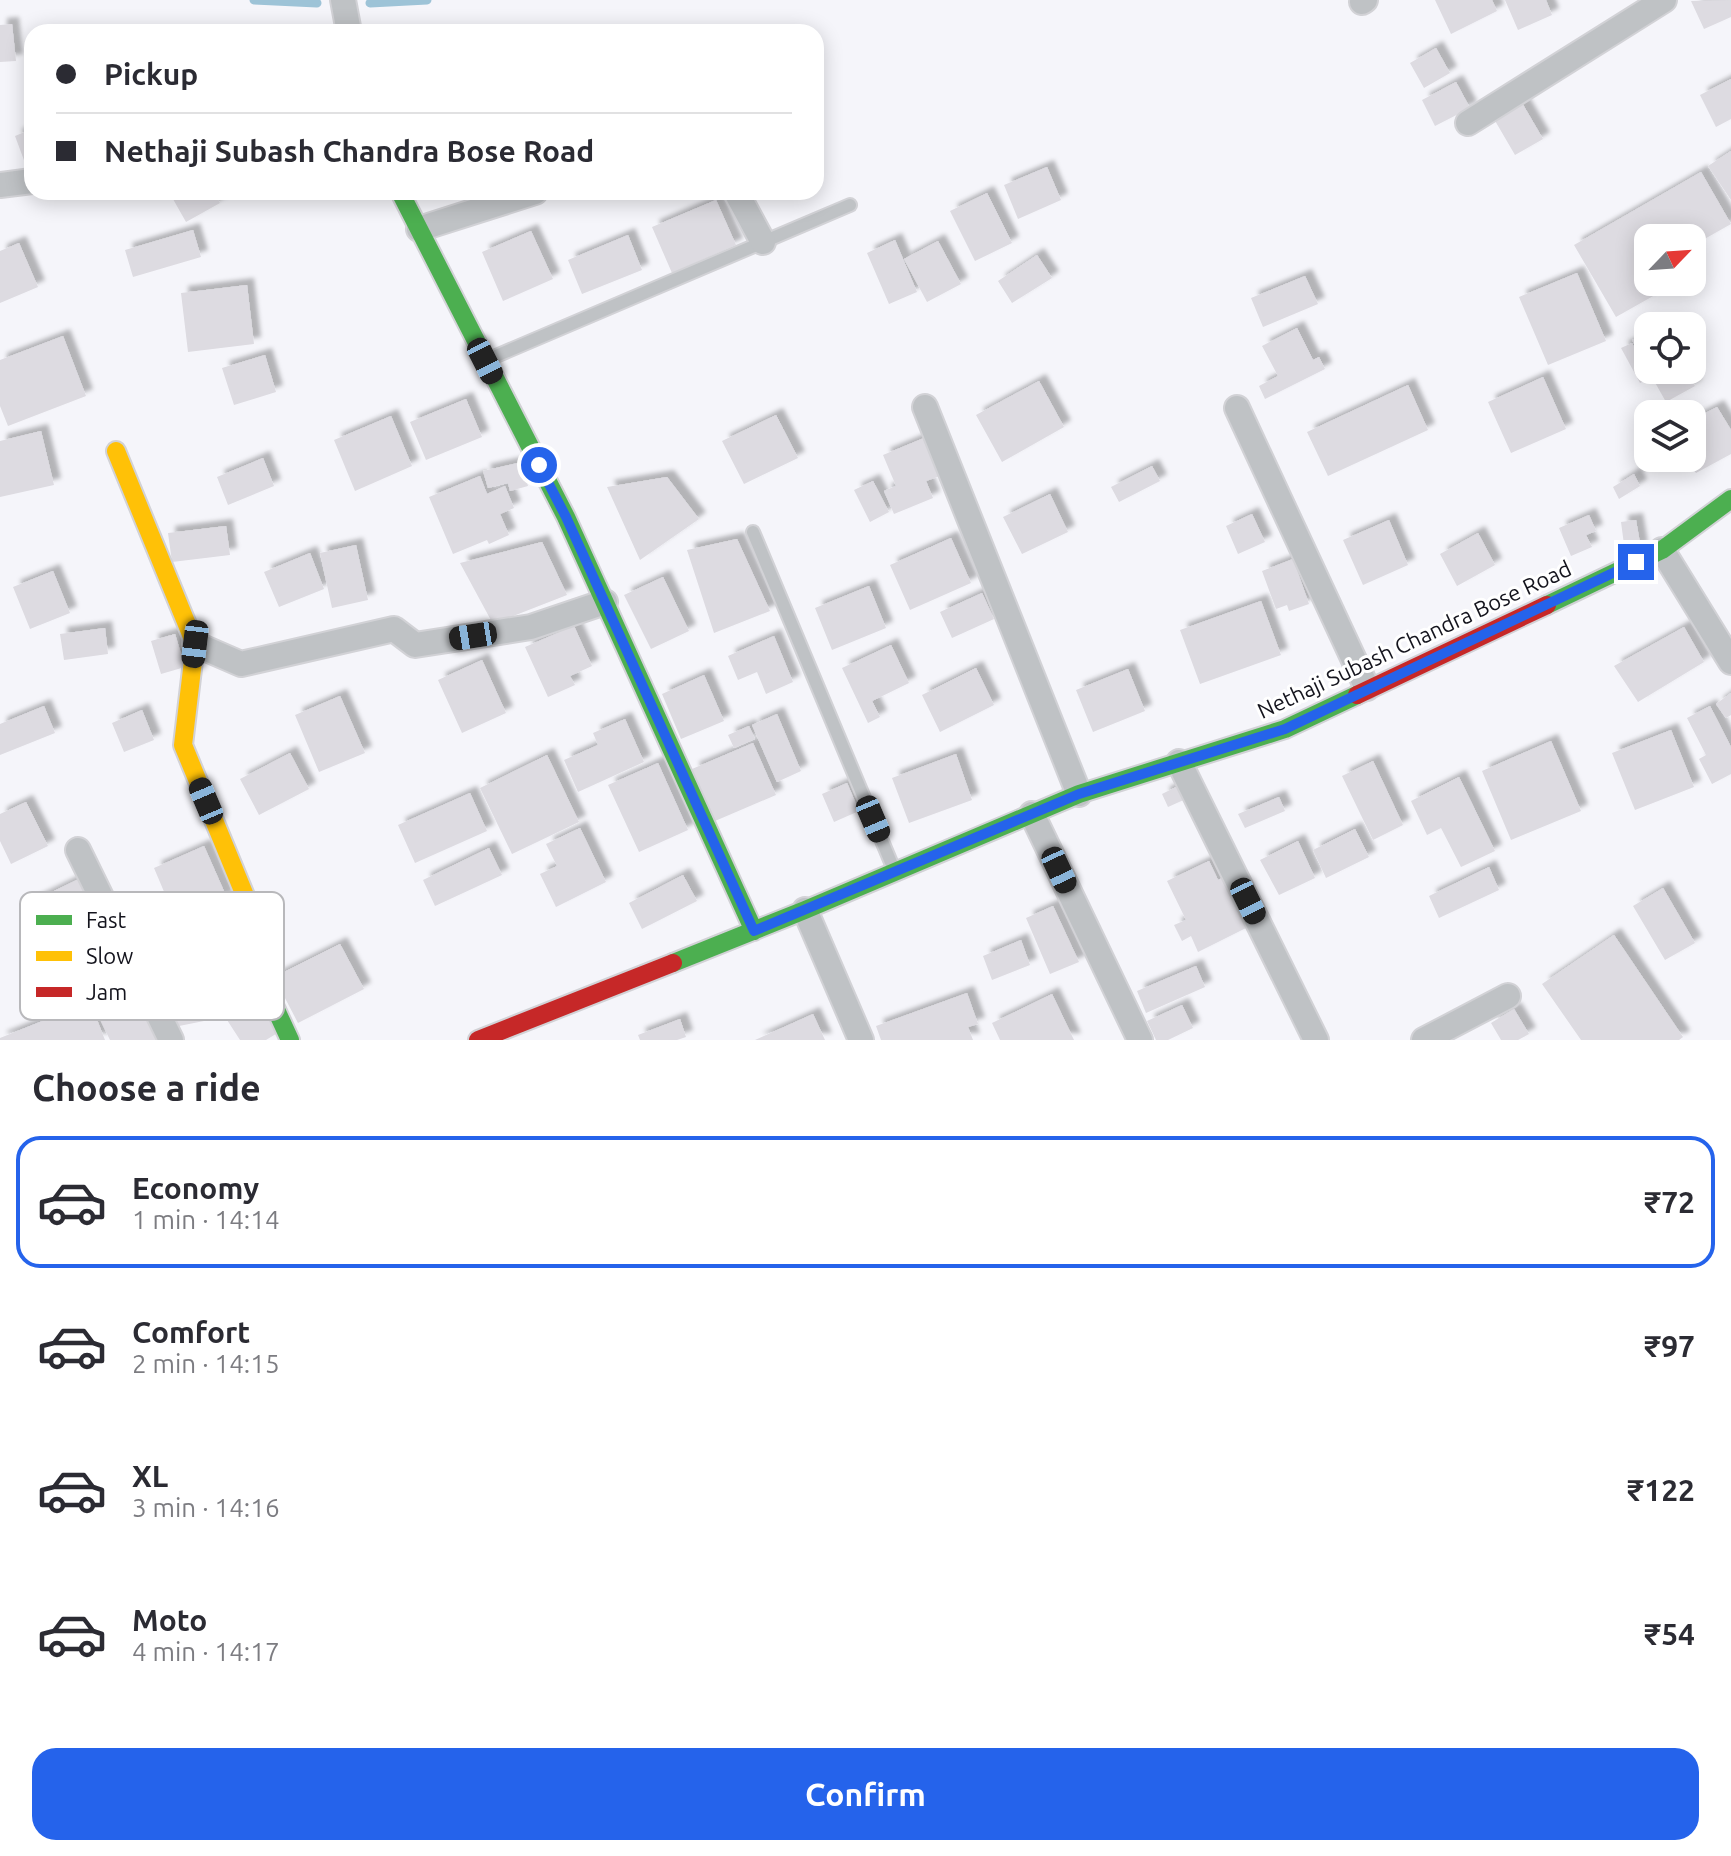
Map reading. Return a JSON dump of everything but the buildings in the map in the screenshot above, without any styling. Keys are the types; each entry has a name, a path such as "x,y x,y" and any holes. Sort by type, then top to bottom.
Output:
{"street":[{"path":"343,0 348,24"},
{"path":"1468,123 1664,0"},
{"path":"0,185 24,182"},
{"path":"404,200 566,517 754,931"},
{"path":"419,229 510,200"},
{"path":"740,200 763,242"},
{"path":"925,407 1079,794"},
{"path":"1237,408 1367,688"},
{"path":"116,451 195,644 183,745 244,892"},
{"name":"Nethaji Subash Chandra Bose Road","path":"478,1040 754,931 1079,794 1285,729 1662,550 1731,499"},
{"path":"1662,550 1731,662"},
{"path":"195,644 241,664 394,629 415,645 531,627 605,602"},
{"path":"1179,762 1316,1040"},
{"path":"1032,814 1140,1040"},
{"path":"78,850 99,892"},
{"path":"805,910 861,1040"},
{"path":"1424,1040 1508,996"},
{"path":"161,1020 171,1040"},
{"path":"281,1020 290,1040"}],"lane":[{"path":"485,361 850,205"},
{"path":"753,532 895,872"}],"waterway":[{"path":"254,0 317,3"},
{"path":"370,3 427,0"}],"traffic: fast":[{"path":"404,200 566,517 754,931"},
{"path":"1547,605 1662,550 1731,499"},
{"path":"673,963 1079,794 1285,729 1357,695"},
{"path":"281,1020 290,1040"}],"traffic: slow":[{"path":"116,451 195,644 183,745 244,892"}],"traffic: jam":[{"path":"1357,695 1547,605"},
{"path":"478,1040 673,963"}],"route":[{"path":"539,465 566,517 754,931 1079,794 1285,729 1636,562"}]}
